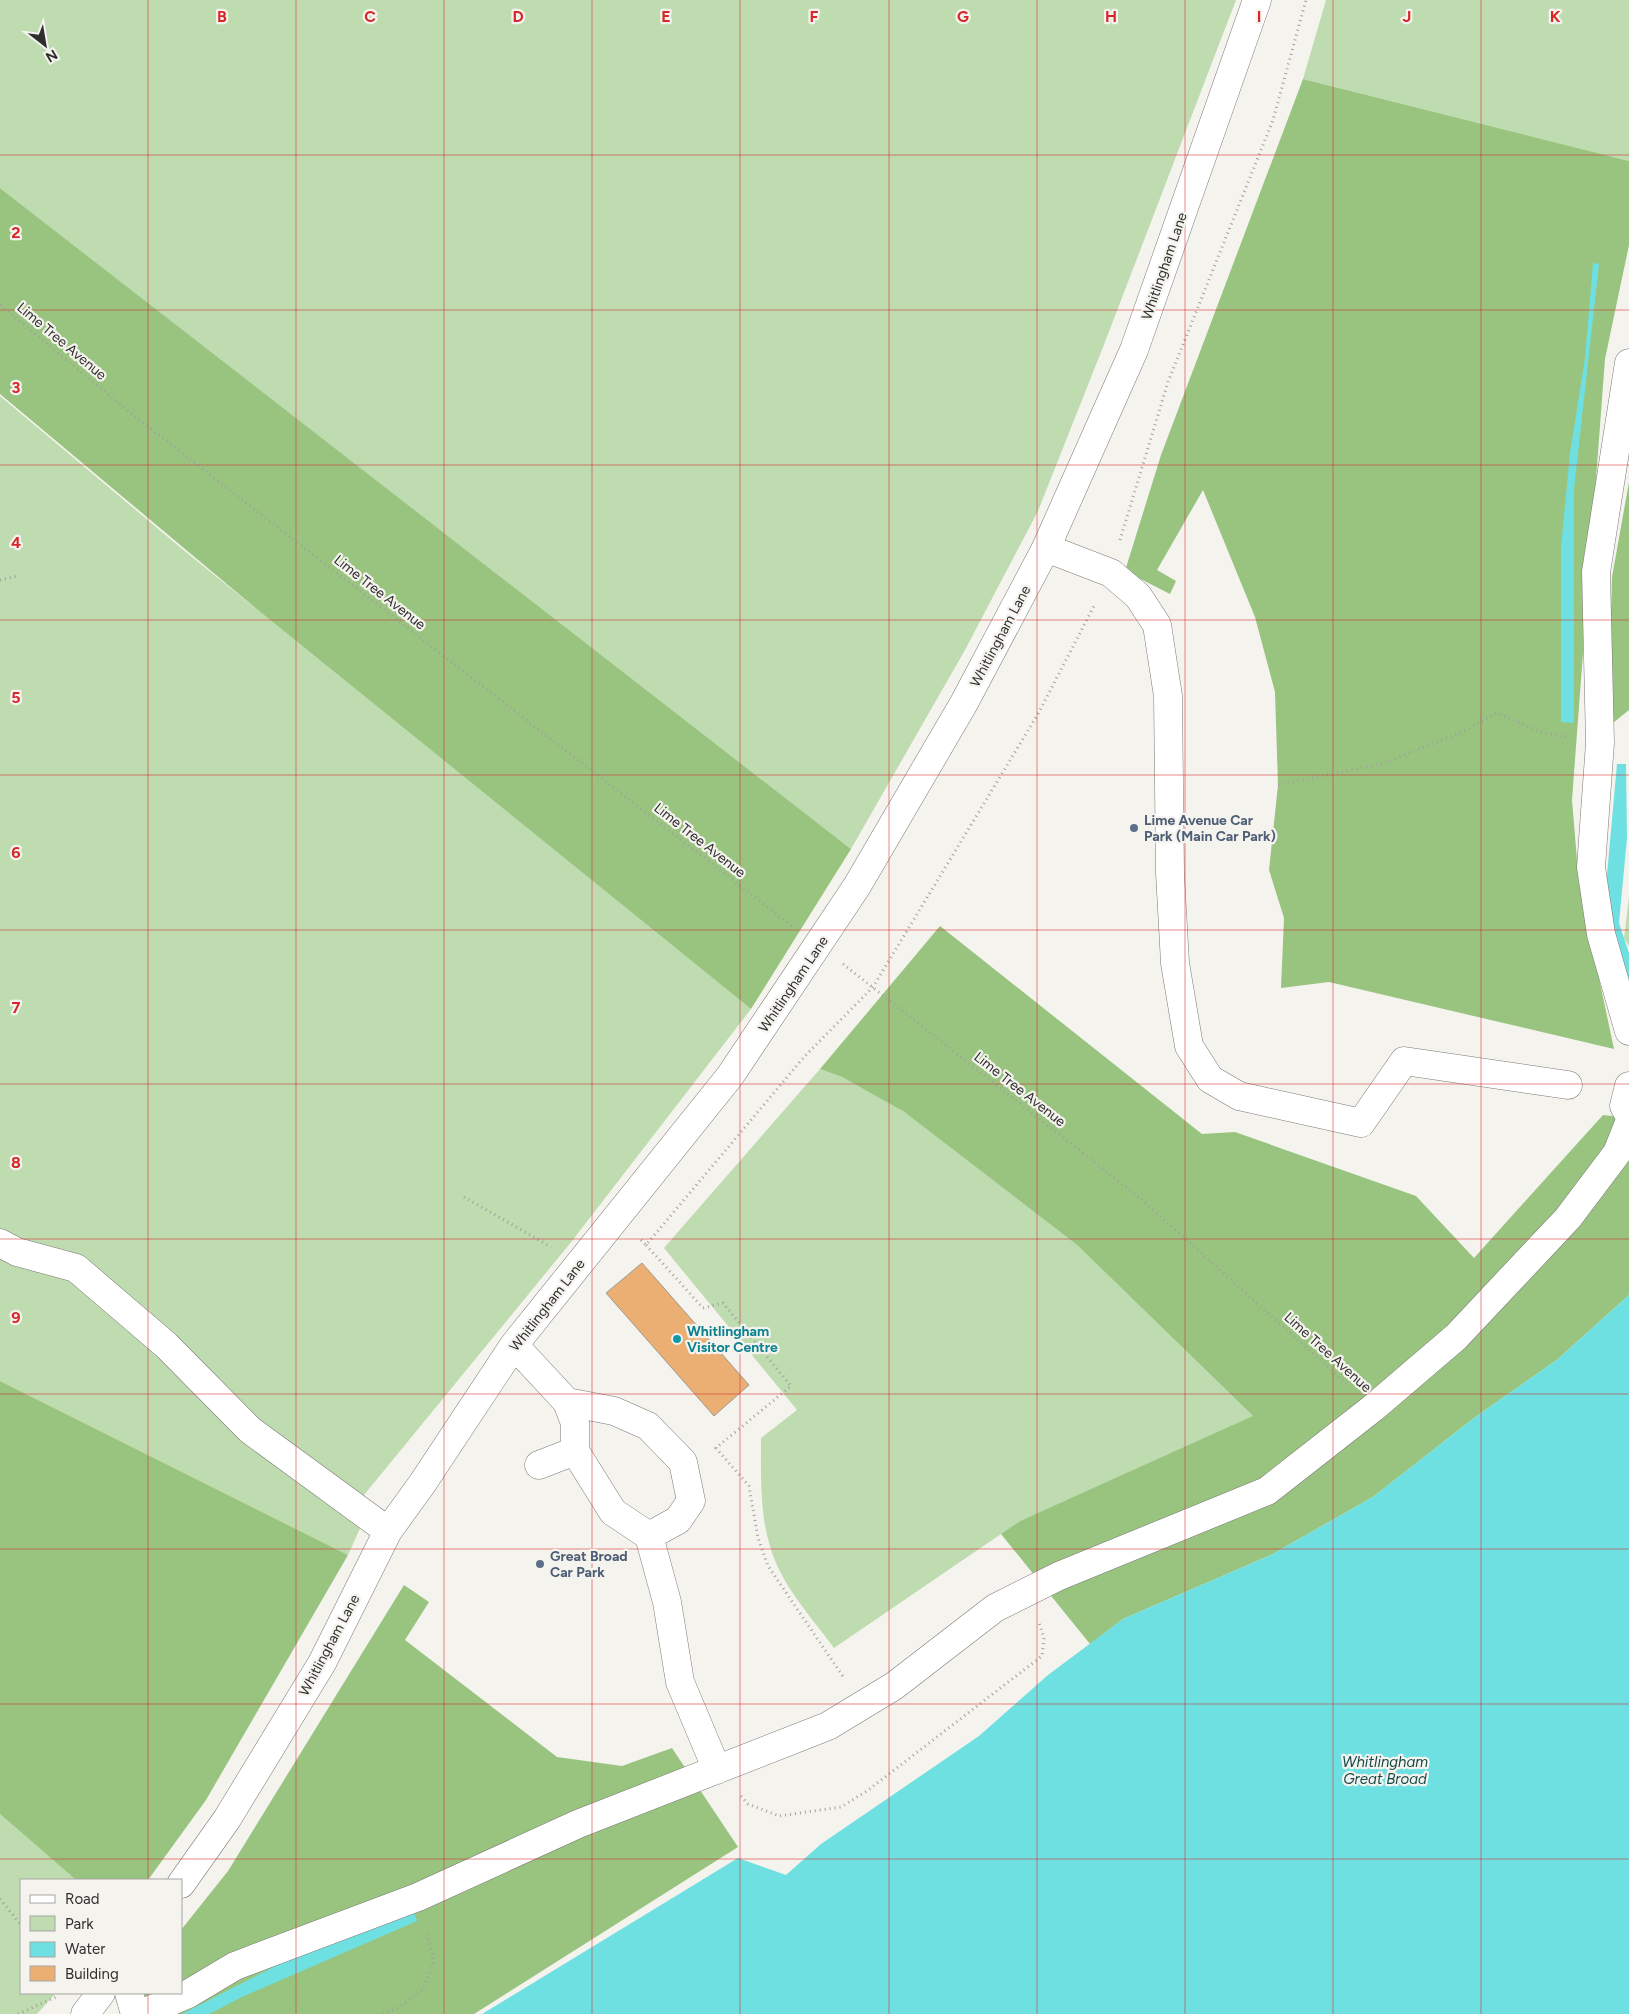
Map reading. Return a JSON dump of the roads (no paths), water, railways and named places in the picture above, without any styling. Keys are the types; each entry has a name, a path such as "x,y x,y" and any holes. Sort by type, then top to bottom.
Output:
{"street":[{"name":"Whitlingham Lane","path":"182,1883 227,1819 322,1663 388,1531 422,1484 514,1345 730,1076 819,946 857,886 960,711 1046,548 1134,350 1257,0"},
{"path":"1629,363 1596,572 1600,743 1591,867 1601,934 1629,1031"},
{"path":"1046,548 1111,573 1138,596 1157,625 1168,696 1170,864 1175,963 1189,1046 1210,1079 1239,1096 1257,1102 1362,1123 1404,1061 1568,1085"},
{"path":"1629,1086 1624,1106 1629,1116"},
{"path":"141,2014 188,1994 235,1966 418,1897 578,1824 828,1726 894,1686 994,1608 1059,1576 1268,1491 1373,1408 1456,1337 1568,1218 1617,1153 1629,1124"},
{"path":"0,1243 17,1252 76,1268 166,1345 250,1430 388,1531"},
{"path":"514,1345 566,1402 575,1422 575,1451 613,1512 649,1536 667,1602 680,1682 717,1770"},
{"path":"566,1402 614,1411 648,1426 683,1462 690,1501 678,1520 649,1536"},
{"path":"539,1465 575,1451"},
{"path":"85,2014 100,1994"},
{"path":"129,1994 134,2014"}],"water":[{"path":"1593,263 1599,264 1574,489 1574,723 1561,722 1561,548 1570,453 1585,358"},
{"path":"1617,764 1626,764 1627,838 1619,923 1629,953 1629,991 1605,897"},
{"name":"Whitlingham Great Broad","path":"1629,1295 1629,2014 482,2014 738,1858 786,1875 821,1844 979,1736 1048,1675 1123,1619 1271,1555 1373,1497 1474,1418 1558,1359"},
{"path":"413,1910 417,1921 244,1996 209,2014 182,2014 289,1959"}],"place":[{"name":"Lime Avenue Car Park (Main Car Park)","path":"1134,828"},
{"name":"Whitlingham Visitor Centre","path":"677,1339"},
{"name":"Great Broad Car Park","path":"540,1564"}]}
